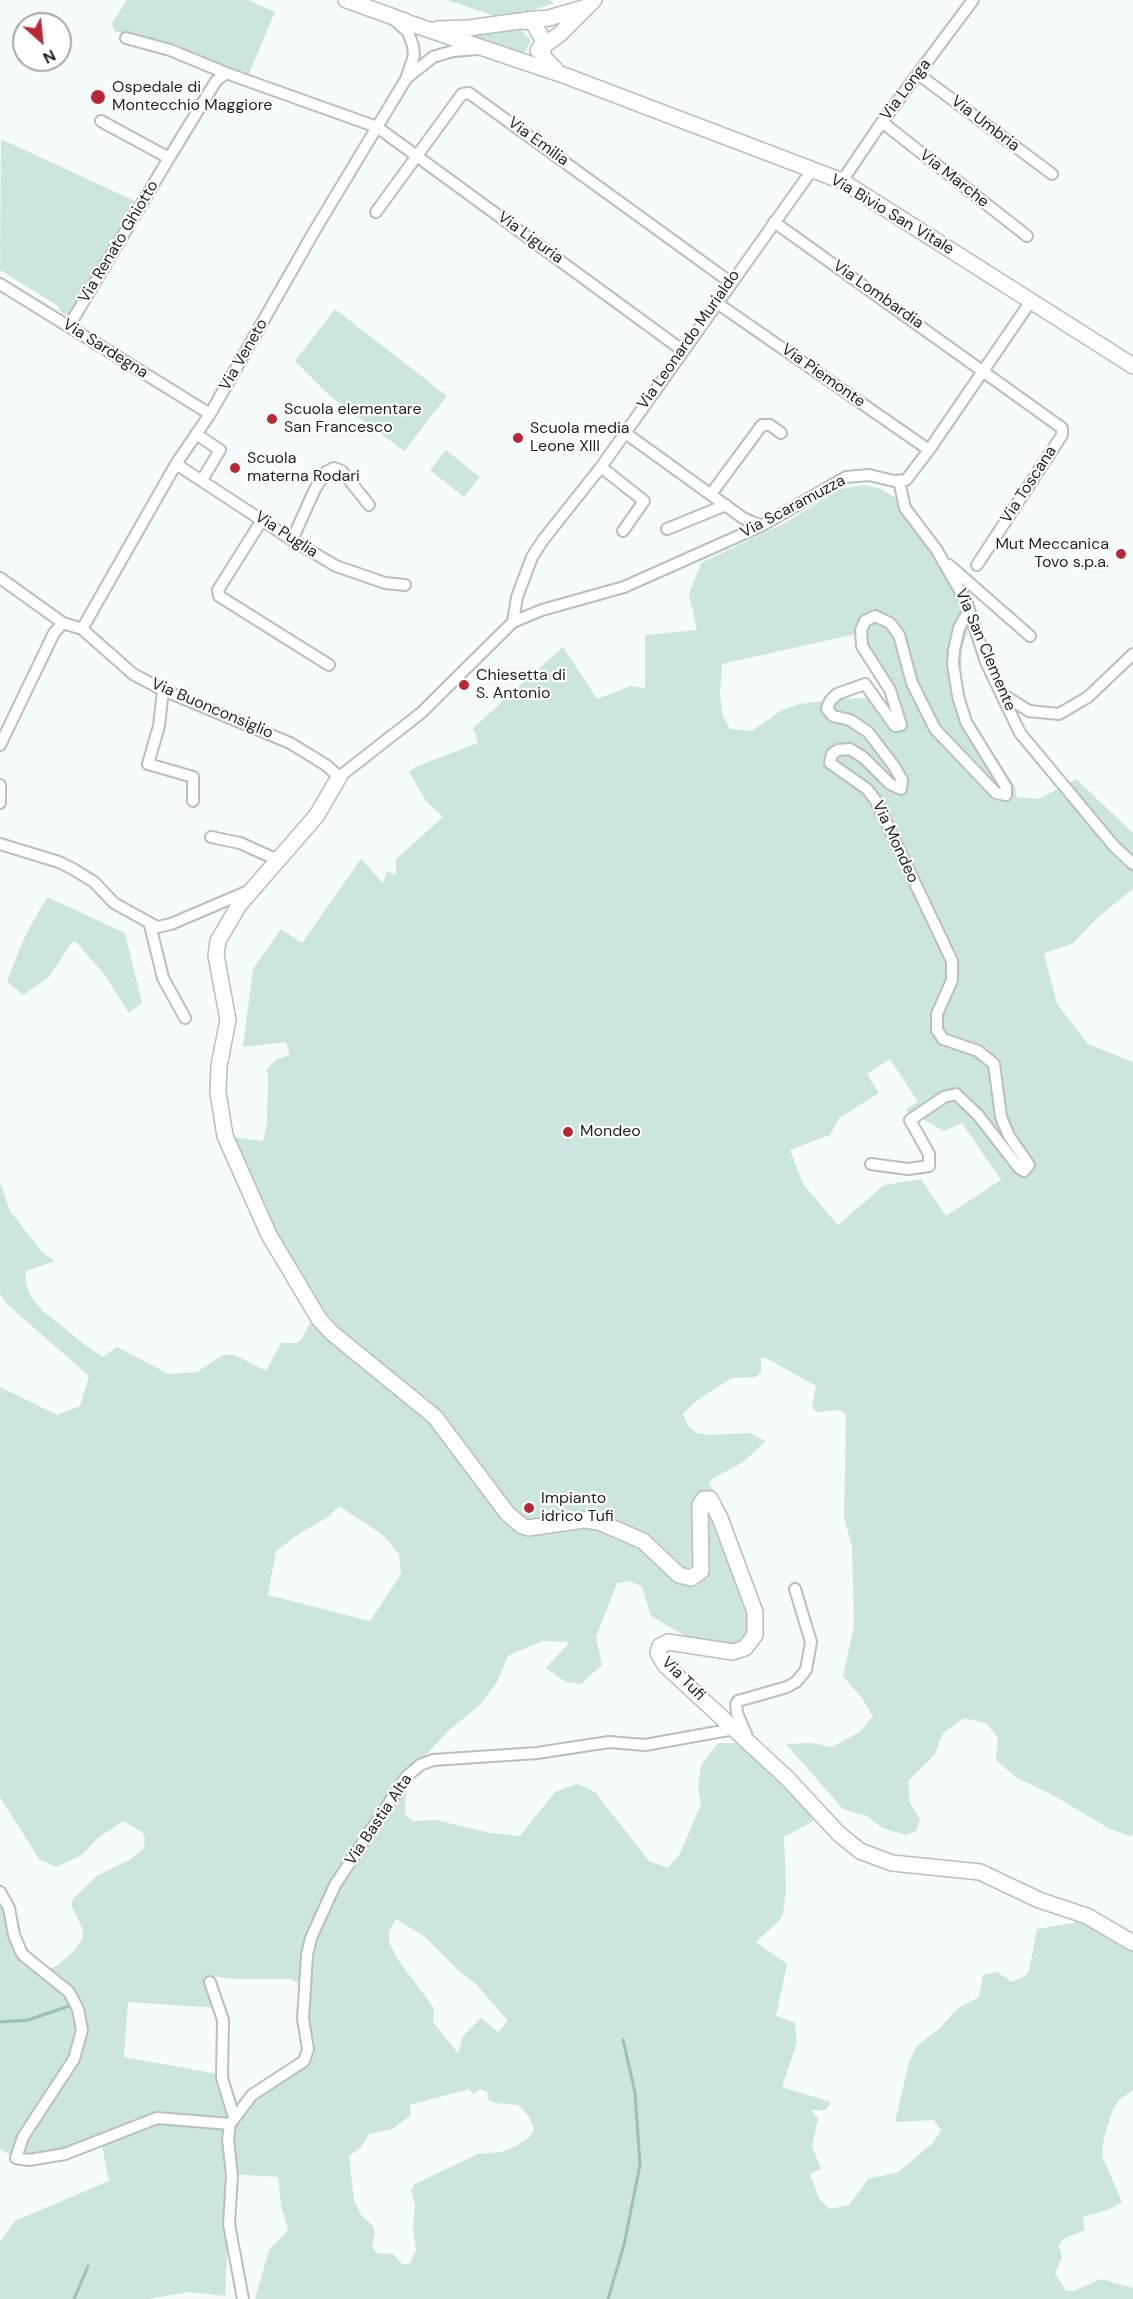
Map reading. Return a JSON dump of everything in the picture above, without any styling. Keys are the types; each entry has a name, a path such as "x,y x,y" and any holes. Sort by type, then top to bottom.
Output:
{"street":[{"name":"Via Bivio San Vitale","path":"346,0 482,49 566,76 842,181 1133,366"},
{"name":"Via Longa","path":"842,181 882,122 973,0"},
{"path":"520,21 549,18 590,4"},
{"path":"521,60 560,34 590,4"},
{"name":"Via Bivio San Vitale","path":"391,17 440,30 520,21 533,22 538,27 543,46 542,54 547,64 566,76"},
{"name":"Via Veneto","path":"82,629 105,593 176,464 210,414 406,79 414,56 411,40 405,28 391,17"},
{"path":"126,38 170,50 226,74 377,127"},
{"name":"Via Veneto","path":"406,79 433,57 453,51 482,49"},
{"name":"Via Renato Ghiotto","path":"69,326 216,81 226,74"},
{"name":"Via Umbria","path":"918,74 1053,174"},
{"name":"Via Emilia","path":"376,212 462,94 469,93 730,282"},
{"path":"101,121 169,158"},
{"name":"Via Marche","path":"882,122 1027,236"},
{"name":"Via Liguria","path":"377,127 682,350"},
{"name":"Via Leonardo Murialdo","path":"513,622 517,597 532,557 555,522 601,467 730,282 812,170"},
{"name":"Via Lombardia","path":"774,222 982,369"},
{"name":"Via Sardegna","path":"0,284 210,414"},
{"path":"899,482 910,476 929,450 1030,301"},
{"name":"Via Piemonte","path":"717,303 929,450"},
{"name":"Via Toscana","path":"977,565 1063,431 1061,426 982,369"},
{"path":"711,494 762,425 770,425 781,433"},
{"path":"624,432 743,518 761,526"},
{"path":"196,434 220,450 202,480"},
{"name":"Via Puglia","path":"176,464 336,566 379,581 405,585"},
{"path":"601,467 644,501 623,531"},
{"path":"292,540 315,489 326,472 334,468 342,471 369,505"},
{"name":"Via Scaramuzza","path":"513,622 542,610 624,587 761,526 846,477 869,475 899,482"},
{"name":"Via San Clemente","path":"899,482 905,508 944,561 966,601 968,612 1001,693 1020,733 1082,804 1114,846 1133,864"},
{"path":"667,529 726,505"},
{"path":"262,520 218,590 219,596 329,665"},
{"path":"944,561 1030,636"},
{"name":"Via Buonconsiglio","path":"0,578 63,623 82,629 133,674 163,690 290,743 326,765 339,777"},
{"name":"Via Mondeo","path":"871,1164 908,1169 929,1166 929,1154 910,1120 944,1097 956,1094 978,1115 1019,1168 1024,1171 1029,1165 1009,1136 1001,1117 998,1076 994,1064 978,1051 943,1039 937,1030 937,1014 952,980 951,961 876,801 867,789 829,762 838,750 850,749 864,758 890,784 900,789 902,787 902,780 894,766 868,732 850,720 832,716 827,708 837,694 865,684 895,726 901,725 890,690 862,646 861,630 865,621 875,616 890,623 899,635 912,683 936,729 996,793 1006,795 1006,787 966,722 958,696 954,650 959,628 968,612"},
{"path":"0,844 59,862 73,869 94,882 114,903 157,927 171,924 192,913 241,896 254,887 317,815 339,777 421,713 513,622"},
{"path":"0,745 54,633 63,623"},
{"path":"1001,693 1029,711 1059,714 1088,697 1133,654"},
{"path":"163,690 159,726 148,764 193,777 193,801"},
{"path":"0,785 0,803"},
{"path":"212,837 240,843 271,857 280,858"},
{"name":"Via Tufi","path":"254,887 218,940 216,955 228,1026 219,1066 218,1106 231,1153 269,1235 325,1326 435,1417 512,1520 528,1528 584,1520 599,1522 644,1541 680,1575 691,1578 700,1571 700,1504 706,1498 713,1501 754,1612 755,1635 740,1651 668,1642 660,1646 658,1653 665,1665 787,1778 839,1834 867,1855 892,1863 980,1872 1039,1900 1087,1916 1133,1943"},
{"path":"150,925 163,978 185,1018"},
{"path":"746,1742 746,1734 737,1713 738,1701 787,1687 796,1682 806,1670 811,1642 795,1589"},
{"name":"Via Bastia Alta","path":"234,2120 252,2095 304,2061 309,2049 303,2019 307,1955 311,1938 335,1885 413,1770 427,1761 463,1756 537,1754 609,1742 645,1745 734,1730"},
{"path":"0,1892 9,1908 14,1935 22,1954 69,1992 78,2009 82,2030 74,2059 19,2145 16,2158 21,2160 65,2154 158,2118 234,2120"},
{"path":"210,1982 223,2020 222,2078 234,2120 228,2139 232,2176 229,2224 243,2299"}],"green space":[{"path":"127,0 248,0 275,12 248,76 171,46 114,31 112,23"},
{"path":"447,0 549,0 554,3 513,17 497,17"},
{"path":"519,28 531,40 526,51 518,54 453,34"},
{"path":"1,139 139,203 72,319 61,312 58,306 0,270"},
{"path":"335,309 447,396 404,451 330,396 295,361"},
{"path":"446,450 480,477 464,497 430,470"},
{"path":"864,485 879,488 894,497 921,528 948,568 974,629 969,628 962,648 961,670 965,697 972,720 1015,787 1017,797 1039,799 1076,779 1133,833 1133,889 1097,918 1072,944 1044,953 1057,1004 1088,1044 1133,1062 1133,1834 1130,1836 1110,1829 1049,1793 1017,1778 996,1760 998,1738 986,1723 964,1718 943,1733 935,1754 908,1781 910,1803 920,1820 916,1831 906,1835 882,1828 867,1816 843,1809 786,1744 811,1743 832,1747 860,1732 873,1716 862,1698 843,1676 854,1625 852,1548 844,1516 846,1414 839,1410 817,1412 812,1407 816,1386 761,1357 761,1372 756,1377 732,1378 696,1401 683,1414 688,1426 697,1433 708,1435 749,1433 766,1441 743,1462 712,1479 709,1483 716,1494 752,1591 756,1641 708,1649 651,1616 642,1587 630,1581 617,1583 596,1637 602,1665 581,1684 566,1682 546,1668 570,1642 542,1641 508,1656 497,1682 478,1707 449,1730 423,1758 409,1767 381,1808 383,1822 406,1781 405,1814 413,1821 436,1820 491,1833 520,1836 555,1792 577,1784 595,1792 649,1861 668,1868 680,1854 701,1804 698,1789 701,1765 718,1743 737,1743 753,1756 821,1817 784,1837 786,1890 783,1913 780,1920 756,1942 787,1964 776,2016 795,2023 797,2042 782,2087 831,2102 826,2110 811,2110 818,2119 812,2146 821,2169 810,2174 820,2200 830,2209 849,2205 868,2179 898,2172 933,2143 941,2130 934,2120 895,2122 909,2062 917,2046 939,2029 957,2009 979,1997 983,1975 997,1972 1012,1982 1025,1976 1029,1970 1037,1929 1077,1922 1104,1930 1133,1948 1133,2090 1119,2100 1113,2109 1104,2137 1102,2156 1122,2202 1108,2210 1083,2217 1085,2230 1063,2239 1059,2246 1062,2257 1055,2273 1066,2291 1074,2291 1101,2279 1133,2288 1133,2299 255,2299 269,2250 288,2230 281,2205 278,2177 231,2174 225,2296 190,2292 148,2299 0,2299 0,2242 15,2221 109,2181 100,2136 60,2150 29,2155 13,2156 0,2149 0,1883 18,1937 37,1962 49,1968 55,1967 69,1956 82,1940 83,1930 71,1904 73,1899 97,1876 131,1859 144,1848 145,1838 142,1832 123,1821 98,1838 82,1855 56,1867 39,1859 0,1797 0,1387 57,1415 80,1406 89,1376 9,1306 0,1294 0,1182 10,1211 42,1252 55,1261 26,1271 25,1282 31,1297 43,1311 84,1344 103,1357 117,1347 169,1374 197,1372 223,1355 235,1355 266,1371 281,1343 296,1343 301,1340 312,1319 278,1248 232,1137 263,1141 267,1123 268,1076 266,1070 276,1060 290,1055 286,1042 243,1047 253,969 281,929 302,943 361,859 383,883 387,871 396,875 396,859 443,817 426,801 409,772 415,767 478,743 473,728 563,647 597,699 631,686 645,688 645,635 697,630 689,594 701,563 787,522 840,489","holes":["856,634 895,709 867,698 835,699 800,704 782,710 752,731 730,729 723,717 720,695 722,664","890,1059 918,1102 905,1110 944,1131 962,1123 1001,1180 946,1216 921,1179 884,1185 838,1225 803,1184 790,1150 830,1135 839,1118 879,1093 867,1074","339,1506 383,1535 399,1554 401,1574 370,1621 268,1595 276,1551 300,1533 328,1517","396,1919 424,1936 459,1971 476,1984 508,2021 498,2032 481,2018 463,2036 458,2053 433,2022 434,2008 398,1960 389,1942 389,1932","209,1976 237,1979 292,1979 297,1983 301,1978 304,2061 230,2110 218,2074 124,2057 128,2002 217,2008","468,2089 474,2094 480,2089 487,2092 489,2100 495,2103 518,2105 529,2116 534,2130 530,2137 516,2146 501,2152 478,2154 415,2184 411,2190 415,2205 413,2228 416,2250 410,2263 403,2265 393,2254 377,2253 372,2247 375,2232 372,2225 361,2215 354,2200 349,2156 361,2147 369,2134 392,2129 410,2116 410,2105"]},
{"path":"47,897 125,933 142,1003 129,1013 104,974 76,942 72,942 49,977 23,995 7,981 25,936"}],"waterway":[{"path":"0,2022 28,2020 69,2006"},
{"path":"608,2299 624,2245 640,2165 635,2092 623,2040"},
{"path":"74,2299 88,2266"}],"place":[{"name":"Ospedale di Montecchio Maggiore","path":"98,97"},
{"name":"Scuola elementare San Francesco","path":"272,419"},
{"name":"Scuola media Leone XIII","path":"518,438"},
{"name":"Scuola materna Rodari","path":"235,468"},
{"name":"Mut Meccanica Tovo s.p.a.","path":"1121,554"},
{"name":"Chiesetta di S. Antonio","path":"464,685"},
{"name":"Mondeo","path":"568,1132"},
{"name":"Impianto idrico Tufi","path":"529,1508"}]}
